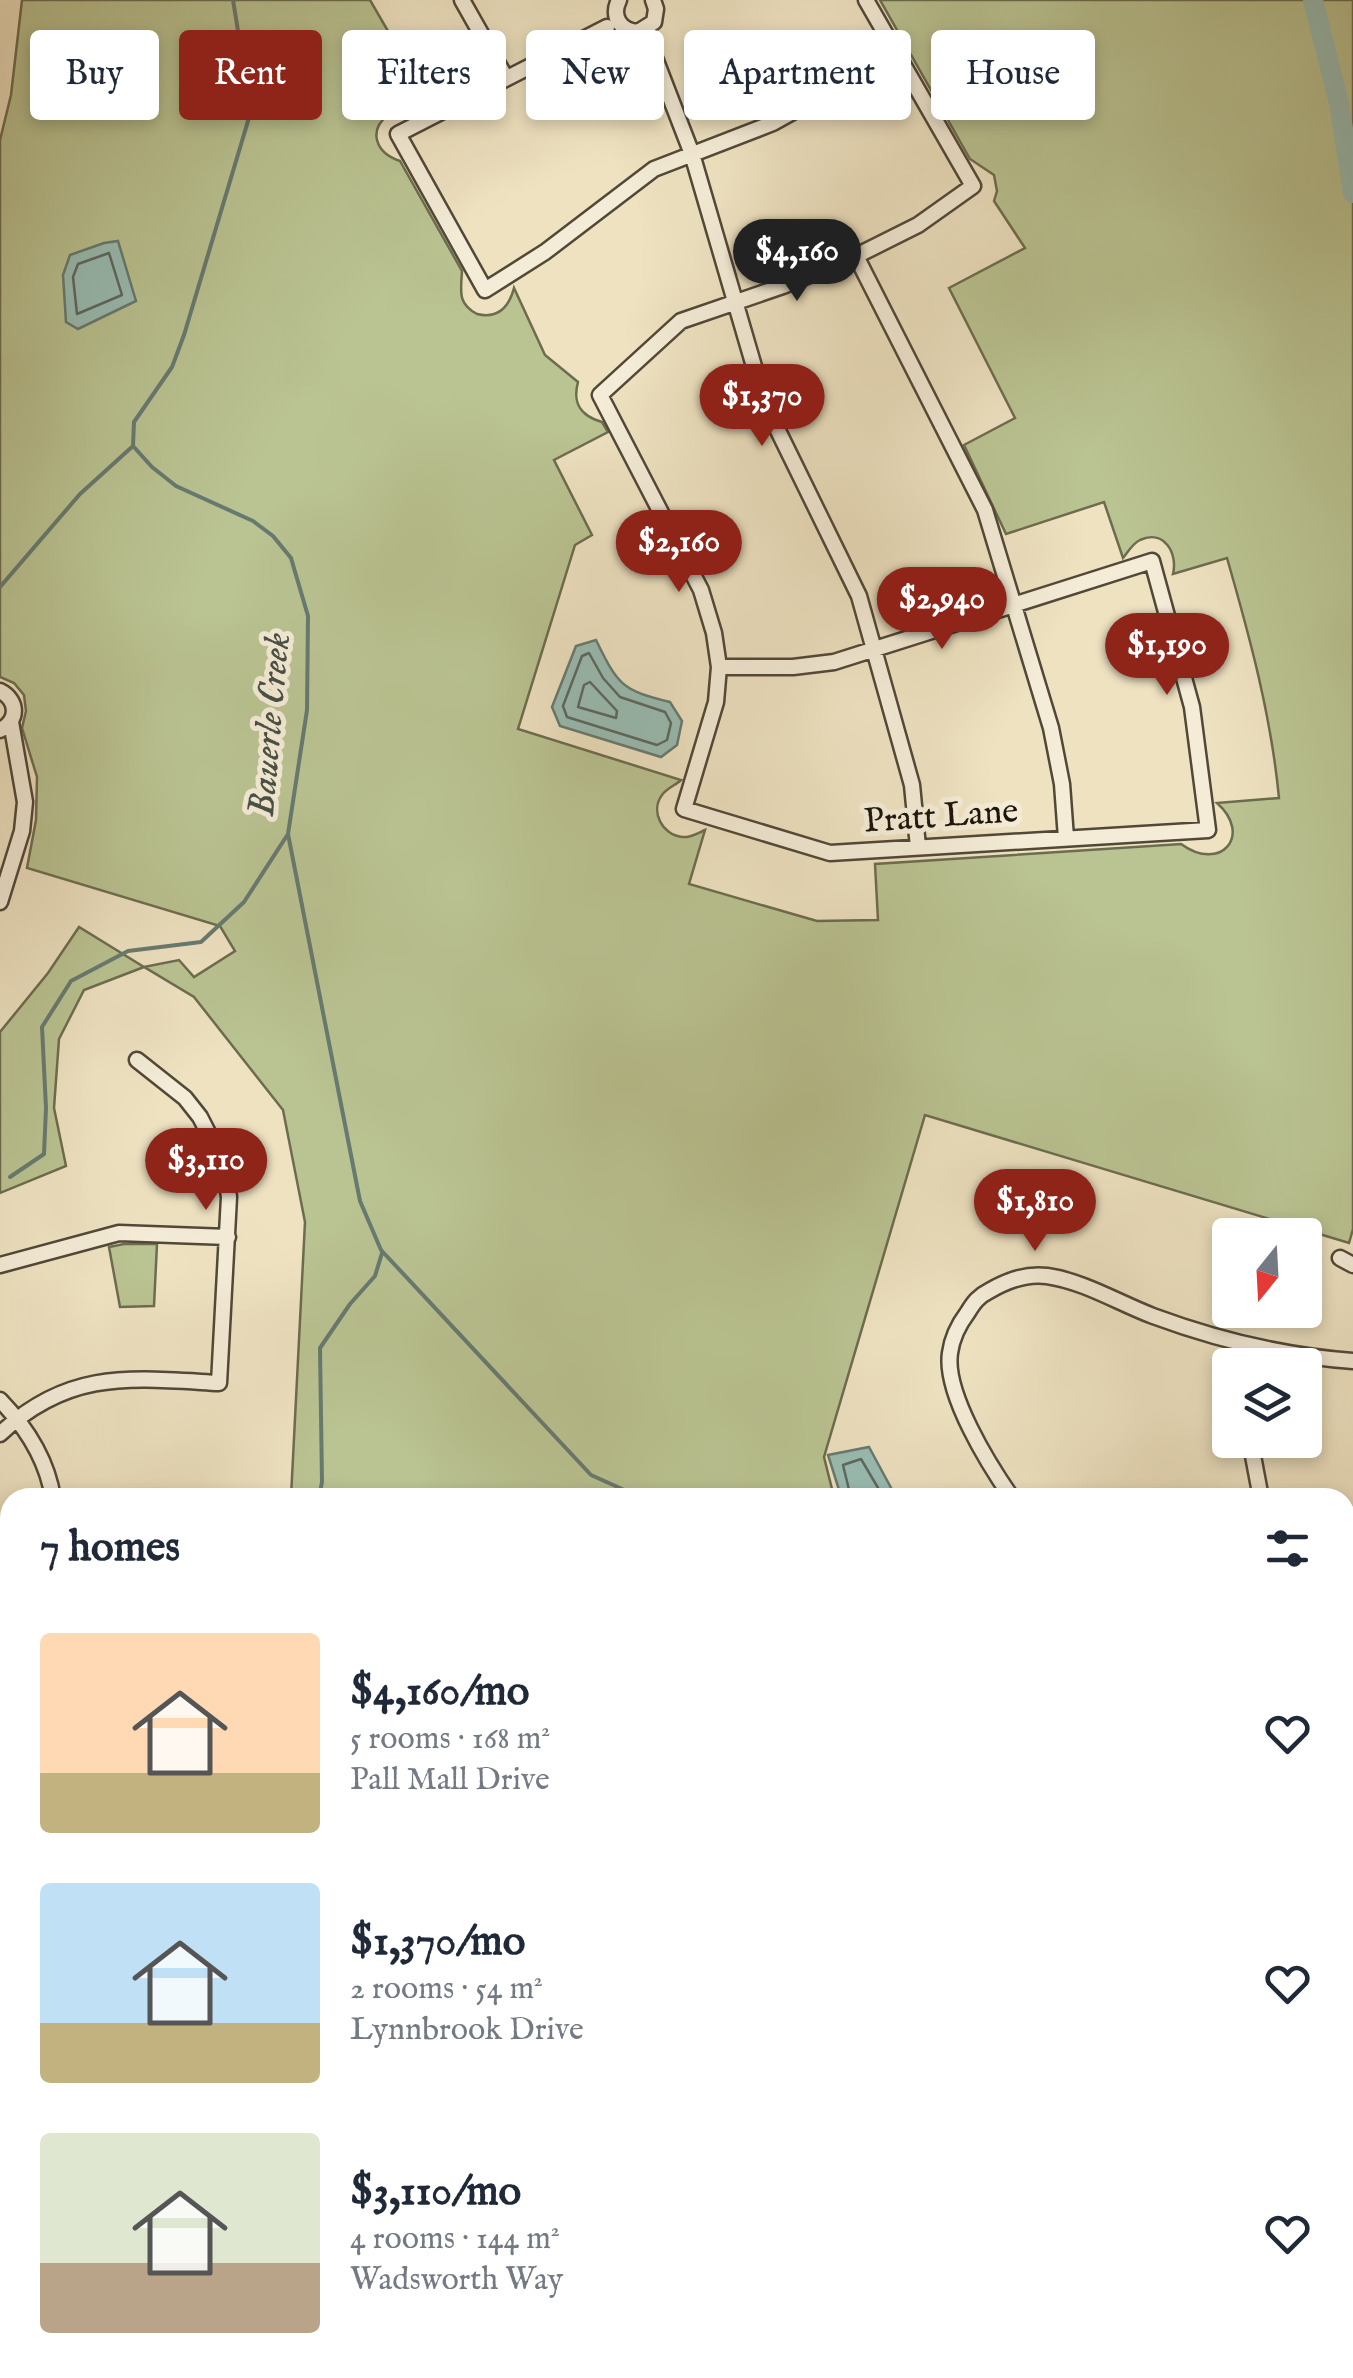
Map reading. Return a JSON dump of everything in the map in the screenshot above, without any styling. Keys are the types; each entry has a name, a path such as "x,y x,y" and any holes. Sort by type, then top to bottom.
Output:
{"street":[{"path":"462,0 479,30"},
{"path":"866,0 883,30"},
{"path":"646,30 657,3"},
{"path":"506,78 616,17 640,30"},
{"path":"911,78 973,186 918,224 856,256 691,315 672,327 600,394 701,590 711,616 719,667 809,666 875,650 1015,605"},
{"path":"664,82 692,154 765,404 853,581 912,784 918,847"},
{"path":"425,120 398,134 485,290 545,252 644,175 777,120"},
{"path":"856,256 985,510 1055,747 1066,838"},
{"name":"Pratt Lane","path":"719,667 712,717 684,809 820,852 1208,830 1192,706 1152,561 1015,605"},
{"path":"0,691 13,702 4,729 18,752 24,815 0,902"},
{"path":"0,1434 17,1418 64,1390 102,1380 218,1383 228,1236 229,1197 224,1164 213,1138 184,1098 136,1060"},
{"path":"0,1266 119,1233 228,1236"},
{"path":"1006,1488 960,1404 950,1372 956,1328 978,1296 1004,1282 1044,1275 1193,1330 1258,1347 1353,1362"},
{"path":"0,1400 17,1418 39,1453 50,1488"},
{"path":"1253,1458 1259,1488"}],"green space":[{"path":"22,0 370,0 387,30 342,30 342,120 383,120 377,141 385,153 400,161 462,271 463,301 477,314 491,315 506,306 514,288 545,355 578,382 576,397 580,408 602,422 608,432 554,460 592,535 575,545 518,729 681,780 664,793 657,808 664,827 675,835 688,837 705,830 689,884 817,921 878,920 875,864 1181,844 1209,854 1228,846 1232,838 1227,815 1217,803 1279,798 1265,707 1227,558 1173,574 1171,551 1162,540 1149,537 1135,544 1123,558 1104,502 1006,534 964,445 1015,418 949,288 1025,248 994,201 994,175 970,159 948,120 1095,120 1095,30 931,30 931,90 911,55 911,30 897,30 880,0 1353,0 1353,1229 1349,1243 1322,1235 1322,1218 1266,1218 925,1115 824,1457 832,1488 291,1488 305,1222 283,1110 194,997 144,967 179,960 194,977 235,951 220,926 27,868 36,820 37,777 22,728 24,695 14,683 0,677 0,140 11,95"},
{"path":"79,927 144,967 84,990 59,1039 54,1108 66,1166 0,1193 0,1032"},
{"path":"157,1244 154,1306 120,1307 109,1247"}],"water":[{"path":"118,241 136,301 78,329 66,322 63,275 70,255"},
{"path":"596,640 623,683 641,694 670,702 682,721 677,745 661,757 560,726 552,707 576,646"},
{"path":"869,1447 891,1488 838,1488 828,1455"}],"waterway":[{"name":"Bauerle Creek","path":"233,0 251,111 184,335 172,367 134,422 133,446 176,486 253,521 273,536 291,558 308,616 307,710 288,834 360,1201 381,1250 591,1475 620,1488"},
{"path":"1313,0 1339,103 1353,193"},
{"path":"0,587 80,494 133,446"},
{"path":"10,1177 44,1154 42,1027 71,981 128,951 201,942 244,902 288,834"},
{"path":"321,1488 320,1348 375,1276 382,1253"}]}
